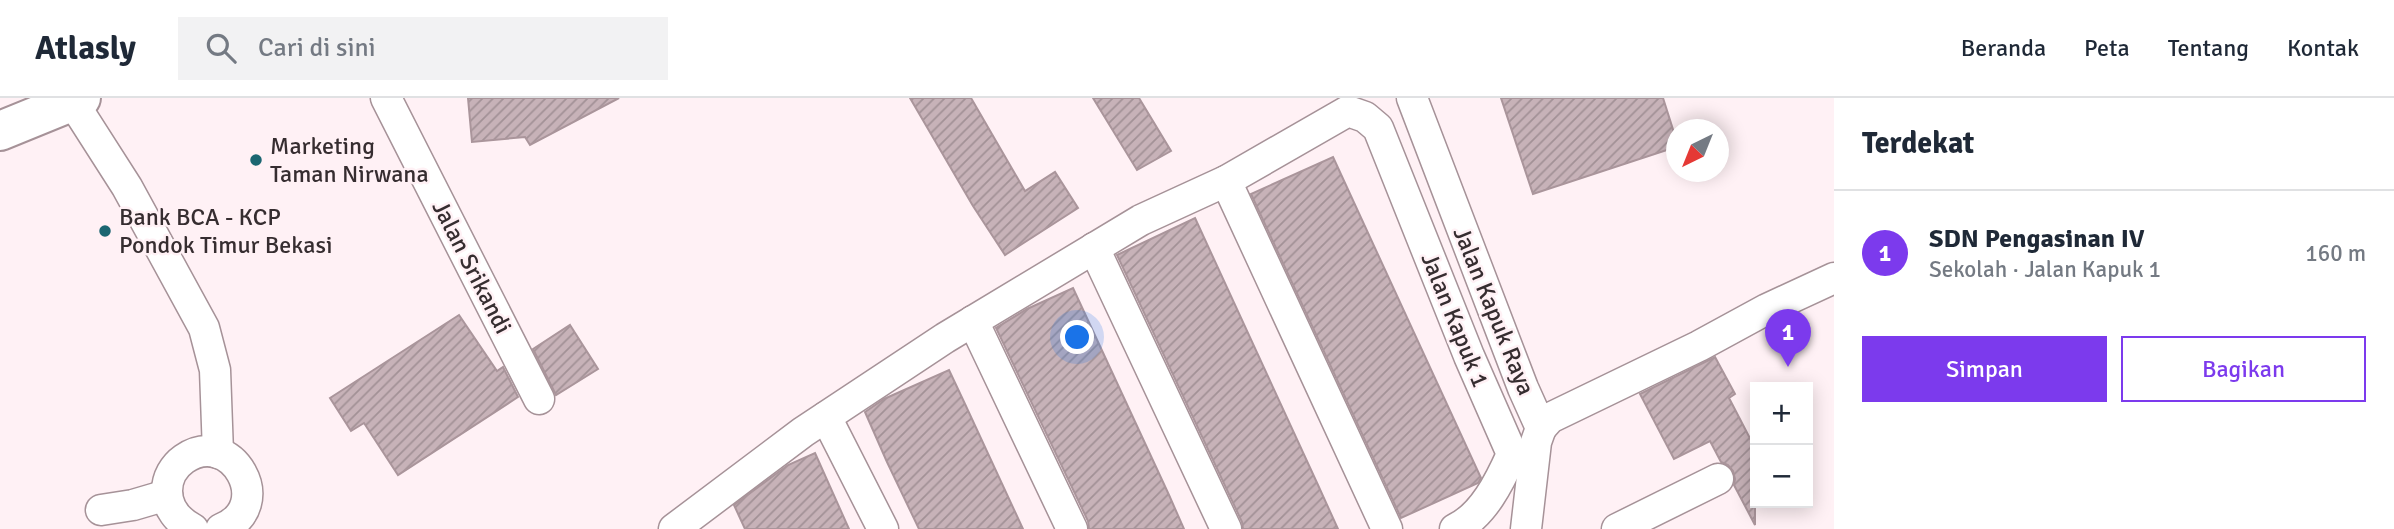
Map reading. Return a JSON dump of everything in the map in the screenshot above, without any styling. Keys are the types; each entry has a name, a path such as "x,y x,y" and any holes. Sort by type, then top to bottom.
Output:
{"main road":[{"path":"0,131 76,100"}],"street":[{"name":"Jalan Srikandi","path":"386,98 539,399"},
{"name":"Jalan Kapuk Raya","path":"1412,98 1522,388 1541,428 1536,442 1526,529"},
{"path":"76,100 204,328 215,370 218,453"},
{"name":"Jalan Kapuk 1","path":"1226,181 1348,111 1365,117 1378,128 1469,356 1512,454 1499,483 1467,524 1455,529"},
{"path":"686,526 826,417 973,321 1141,220 1226,181 1387,529"},
{"path":"1094,248 1226,529"},
{"path":"1541,428 1550,418 1834,278"},
{"path":"973,321 1072,529"},
{"path":"826,417 883,529"},
{"path":"187,527 170,506 167,495 170,476 182,460 199,452 218,453 236,464 246,482 246,503 242,513 225,528"},
{"path":"1617,529 1718,479"},
{"path":"101,510 133,505 167,495"}],"building":[{"path":"468,98 619,98 530,145 525,137 472,142"},
{"path":"910,98 971,98 1025,191 1055,172 1078,208 1005,255"},
{"path":"1093,98 1139,98 1171,151 1137,170"},
{"path":"1501,98 1663,98 1670,119 1666,119 1666,150 1533,194"},
{"path":"1333,157 1481,478 1478,483 1401,518 1251,194"},
{"path":"1195,218 1338,529 1243,529 1117,255"},
{"path":"1073,288 1184,529 1089,529 1088,521 996,328 1027,309"},
{"path":"459,315 497,371 503,367 518,397 398,475 364,423 351,431 330,398"},
{"path":"570,325 598,369 556,395 533,349"},
{"path":"1715,357 1735,394 1729,398 1750,438 1750,508 1755,508 1755,525 1734,485 1733,471 1721,462 1710,441 1674,459 1640,394"},
{"path":"949,370 1023,529 919,529 887,462 865,412 884,399"},
{"path":"815,453 849,529 745,529 734,505 788,465"}],"place":[{"name":"Marketing Taman Nirwana","path":"256,160"},
{"name":"Bank BCA - KCP Pondok Timur Bekasi","path":"105,231"},
{"name":"SDN Pengasinan IV","path":"1788,367"}]}
